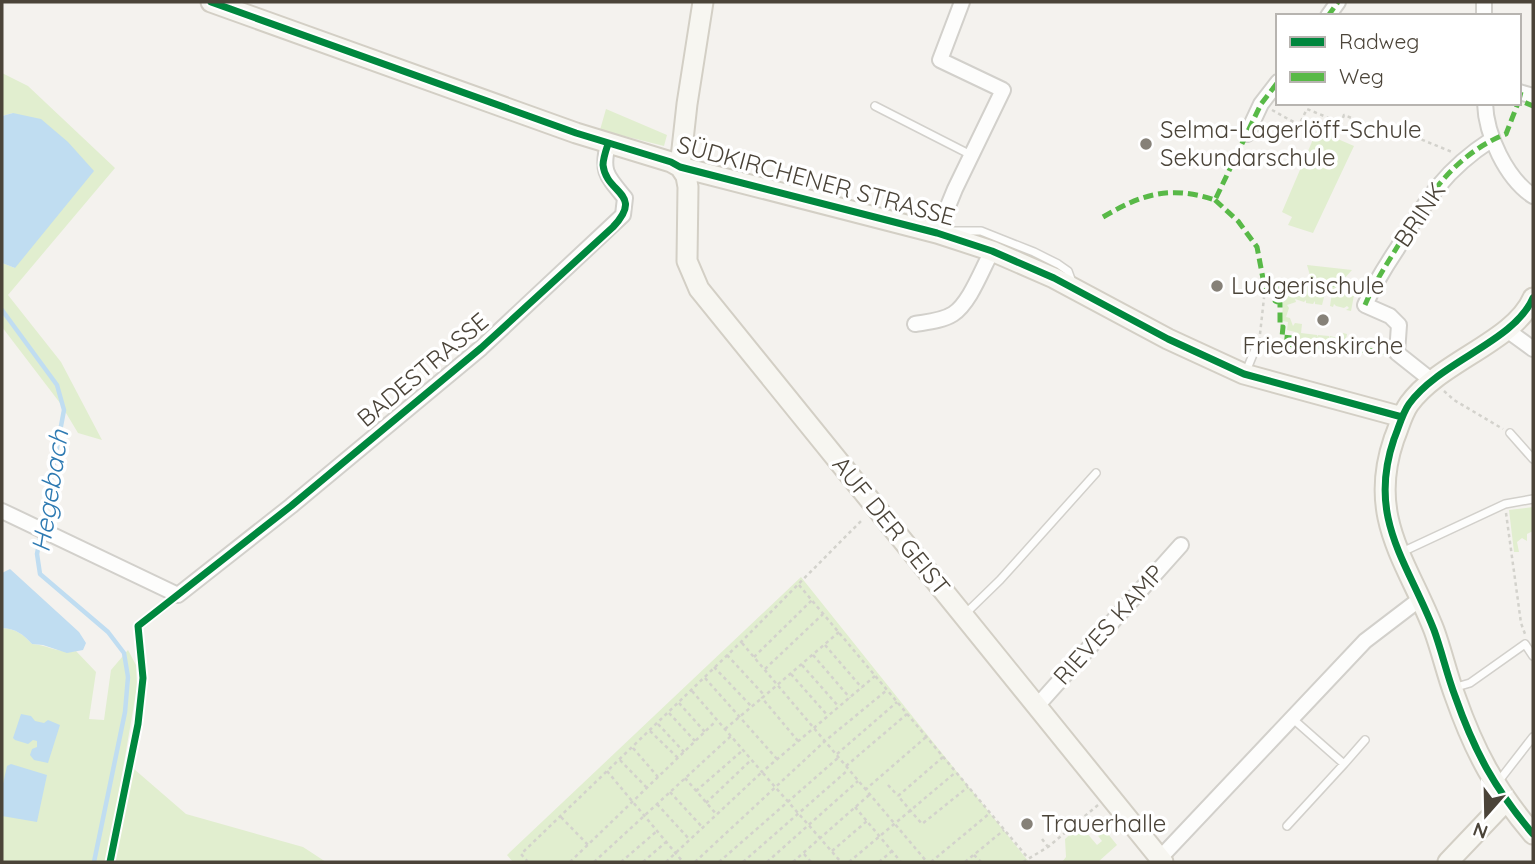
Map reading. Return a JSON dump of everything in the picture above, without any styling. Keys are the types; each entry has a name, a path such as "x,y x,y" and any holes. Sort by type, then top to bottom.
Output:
{"street":[{"name":"SÜDKIRCHENER STRASSE","path":"211,2 437,85 680,167 937,233 992,251 1244,374 1402,417"},
{"name":"AUF DER GEIST","path":"703,2 680,167 686,176 688,187 687,261 699,289 1161,860"},
{"path":"937,233 1003,90 940,60 962,2"},
{"path":"1247,134 1261,104 1276,85"},
{"path":"1485,105 1491,140 1507,167 1533,196"},
{"name":"BRINK","path":"1431,380 1397,353 1399,326 1390,316 1366,305 1372,288 1429,195 1465,157 1491,140"},
{"name":"BADESTRASSE","path":"178,595 291,506 481,348 618,221 623,215 625,198 606,175 603,164 608,144"},
{"path":"915,324 939,320 953,314 963,305 992,251"},
{"path":"1533,298 1522,316 1507,330 1431,380 1409,405 1390,450 1385,487 1387,517 1398,554 1434,631 1452,688 1482,763 1500,793 1533,834"},
{"path":"1507,330 1533,349"},
{"path":"2,511 178,595"},
{"name":"RIEVES KAMP","path":"1037,706 1181,545"},
{"path":"1161,860 1365,641 1420,599"},
{"path":"1448,862 1500,793"}],"lane":[{"path":"875,106 971,155"},
{"path":"937,233 960,230 981,232 1034,252 1068,271 1074,289"},
{"path":"1244,374 1258,342"},
{"path":"1510,433 1533,459"},
{"path":"964,616 1096,473"},
{"path":"1398,554 1505,504 1533,499"},
{"path":"138,626 178,595"},
{"path":"1452,688 1470,684 1525,645 1533,656"},
{"path":"1293,719 1344,764"},
{"path":"1500,793 1533,737"},
{"path":"1287,825 1366,740"}],"path":[{"path":"1261,104 1298,125 1307,109 1341,123 1344,115 1384,131 1386,125 1465,157"},
{"path":"1258,342 1265,289 1268,288"},
{"path":"1431,380 1454,400 1510,433"},
{"path":"1505,504 1521,623 1529,643"},
{"path":"528,862 521,854 877,508"},
{"path":"798,584 1028,858"},
{"path":"754,657 812,600"},
{"path":"765,669 823,614"},
{"path":"725,729 839,632"},
{"path":"741,642 929,862 990,813"},
{"path":"825,645 862,688"},
{"path":"813,654 850,698"},
{"path":"727,655 798,741"},
{"path":"802,664 839,707"},
{"path":"714,667 752,707"},
{"path":"791,674 828,716"},
{"path":"666,862 762,772 876,676"},
{"path":"704,677 777,759"},
{"path":"691,690 841,862"},
{"path":"695,862 825,741 887,690"},
{"path":"679,702 705,732"},
{"path":"719,862 897,702"},
{"path":"668,712 695,741"},
{"path":"743,862 907,714"},
{"path":"570,862 717,720"},
{"path":"657,723 684,752"},
{"path":"650,730 678,758"},
{"path":"594,862 731,736"},
{"path":"865,790 926,737"},
{"path":"632,747 658,777"},
{"path":"696,791 743,750"},
{"path":"898,796 943,757"},
{"path":"619,759 647,788"},
{"path":"706,803 751,760"},
{"path":"607,771 683,862"},
{"path":"849,862 956,772"},
{"path":"685,778 717,815"},
{"path":"767,862 858,781"},
{"path":"888,785 922,824 968,787"},
{"path":"670,792 703,828"},
{"path":"793,862 869,795"},
{"path":"1023,862 1048,847 1109,796"},
{"path":"657,804 690,840"},
{"path":"855,807 901,862"},
{"path":"560,816 588,845"},
{"path":"831,851 867,821"},
{"path":"965,862 1011,828"},
{"path":"621,862 657,831"},
{"path":"1042,839 1048,847"},
{"path":"643,862 666,842"},
{"path":"879,862 892,851"},
{"path":"803,853 811,862"},
{"path":"974,855 981,862"}],"green space":[{"path":"2,73 28,86 115,168 8,295 61,362 102,440 78,433 60,403 2,327 2,263 15,268 13,113 2,116"},
{"path":"606,109 667,135 664,146 600,130"},
{"path":"1317,130 1354,146 1313,233 1288,225 1292,217 1282,212"},
{"path":"1307,265 1352,270 1342,281 1311,279"},
{"path":"1309,285 1327,286 1322,305 1315,304 1315,301 1313,304 1295,299 1296,302 1287,305 1289,308 1286,317 1290,318 1293,326 1295,323 1302,324 1301,333 1317,337 1329,336 1329,339 1330,336 1342,339 1343,333 1347,334 1345,345 1295,340 1295,332 1287,330 1288,322 1282,321 1283,300 1279,298 1281,290"},
{"path":"1333,286 1355,290 1351,311 1346,310 1349,308 1347,306 1330,306"},
{"path":"1533,507 1533,531 1527,534 1527,541 1522,538 1517,542 1519,552 1514,552 1509,510"},
{"path":"801,577 1029,862 513,862 507,855"},
{"path":"2,628 19,633 32,644 76,651 96,672 89,719 104,720 111,670 128,650 136,665 137,687 107,862 2,862"},
{"path":"134,769 186,814 303,847 326,862 112,862"},
{"path":"1095,818 1117,845 1098,862 1062,862 1066,857 1065,839 1080,825 1097,845 1102,841 1089,824"}],"water":[{"path":"13,113 41,119 68,142 94,171 15,268 2,263 2,116"},
{"path":"10,569 79,632 86,643 83,650 67,653 32,644 19,633 2,628 2,573"},
{"path":"21,714 31,716 35,721 44,723 48,720 60,725 48,763 34,760 30,755 32,749 37,747 37,741 33,740 28,744 13,738"},
{"path":"11,764 47,775 37,822 2,816 2,788 7,766"}],"waterway":[{"name":"Hegebach","path":"2,310 57,385 64,410 37,554 40,574 108,632 124,653 128,677 125,712 94,862"}],"marked path":[{"path":"1329,14 1338,2"},
{"path":"1103,217 1157,194 1184,193 1215,200 1261,104 1276,85"},
{"path":"1521,101 1533,106"},
{"path":"1365,305 1385,266 1431,195 1456,166 1487,143 1506,134 1517,105"},
{"path":"1215,200 1238,221 1257,247 1265,289"},
{"path":"1268,288 1318,282 1372,288"},
{"path":"1276,286 1275,301 1280,303 1282,337 1292,338 1291,343"},
{"path":"1258,342 1397,353"}],"cycle path":[{"path":"211,2 576,133 680,167 937,233 992,251 1054,278 1168,339 1244,374 1402,417"},
{"path":"110,862 138,724 143,678 138,626 291,506 481,348 613,227 622,216 625,200 606,175 603,163 608,144"},
{"path":"1533,298 1510,327 1439,375 1409,404 1394,439 1387,467 1385,492 1394,538 1434,630 1470,735 1497,786 1533,834"}],"place":[{"name":"Selma-Lagerlöff-Schule Sekundarschule","path":"1146,144"},
{"name":"Ludgerischule","path":"1217,286"},
{"name":"Friedenskirche","path":"1323,320"},
{"name":"Trauerhalle","path":"1027,824"}]}
